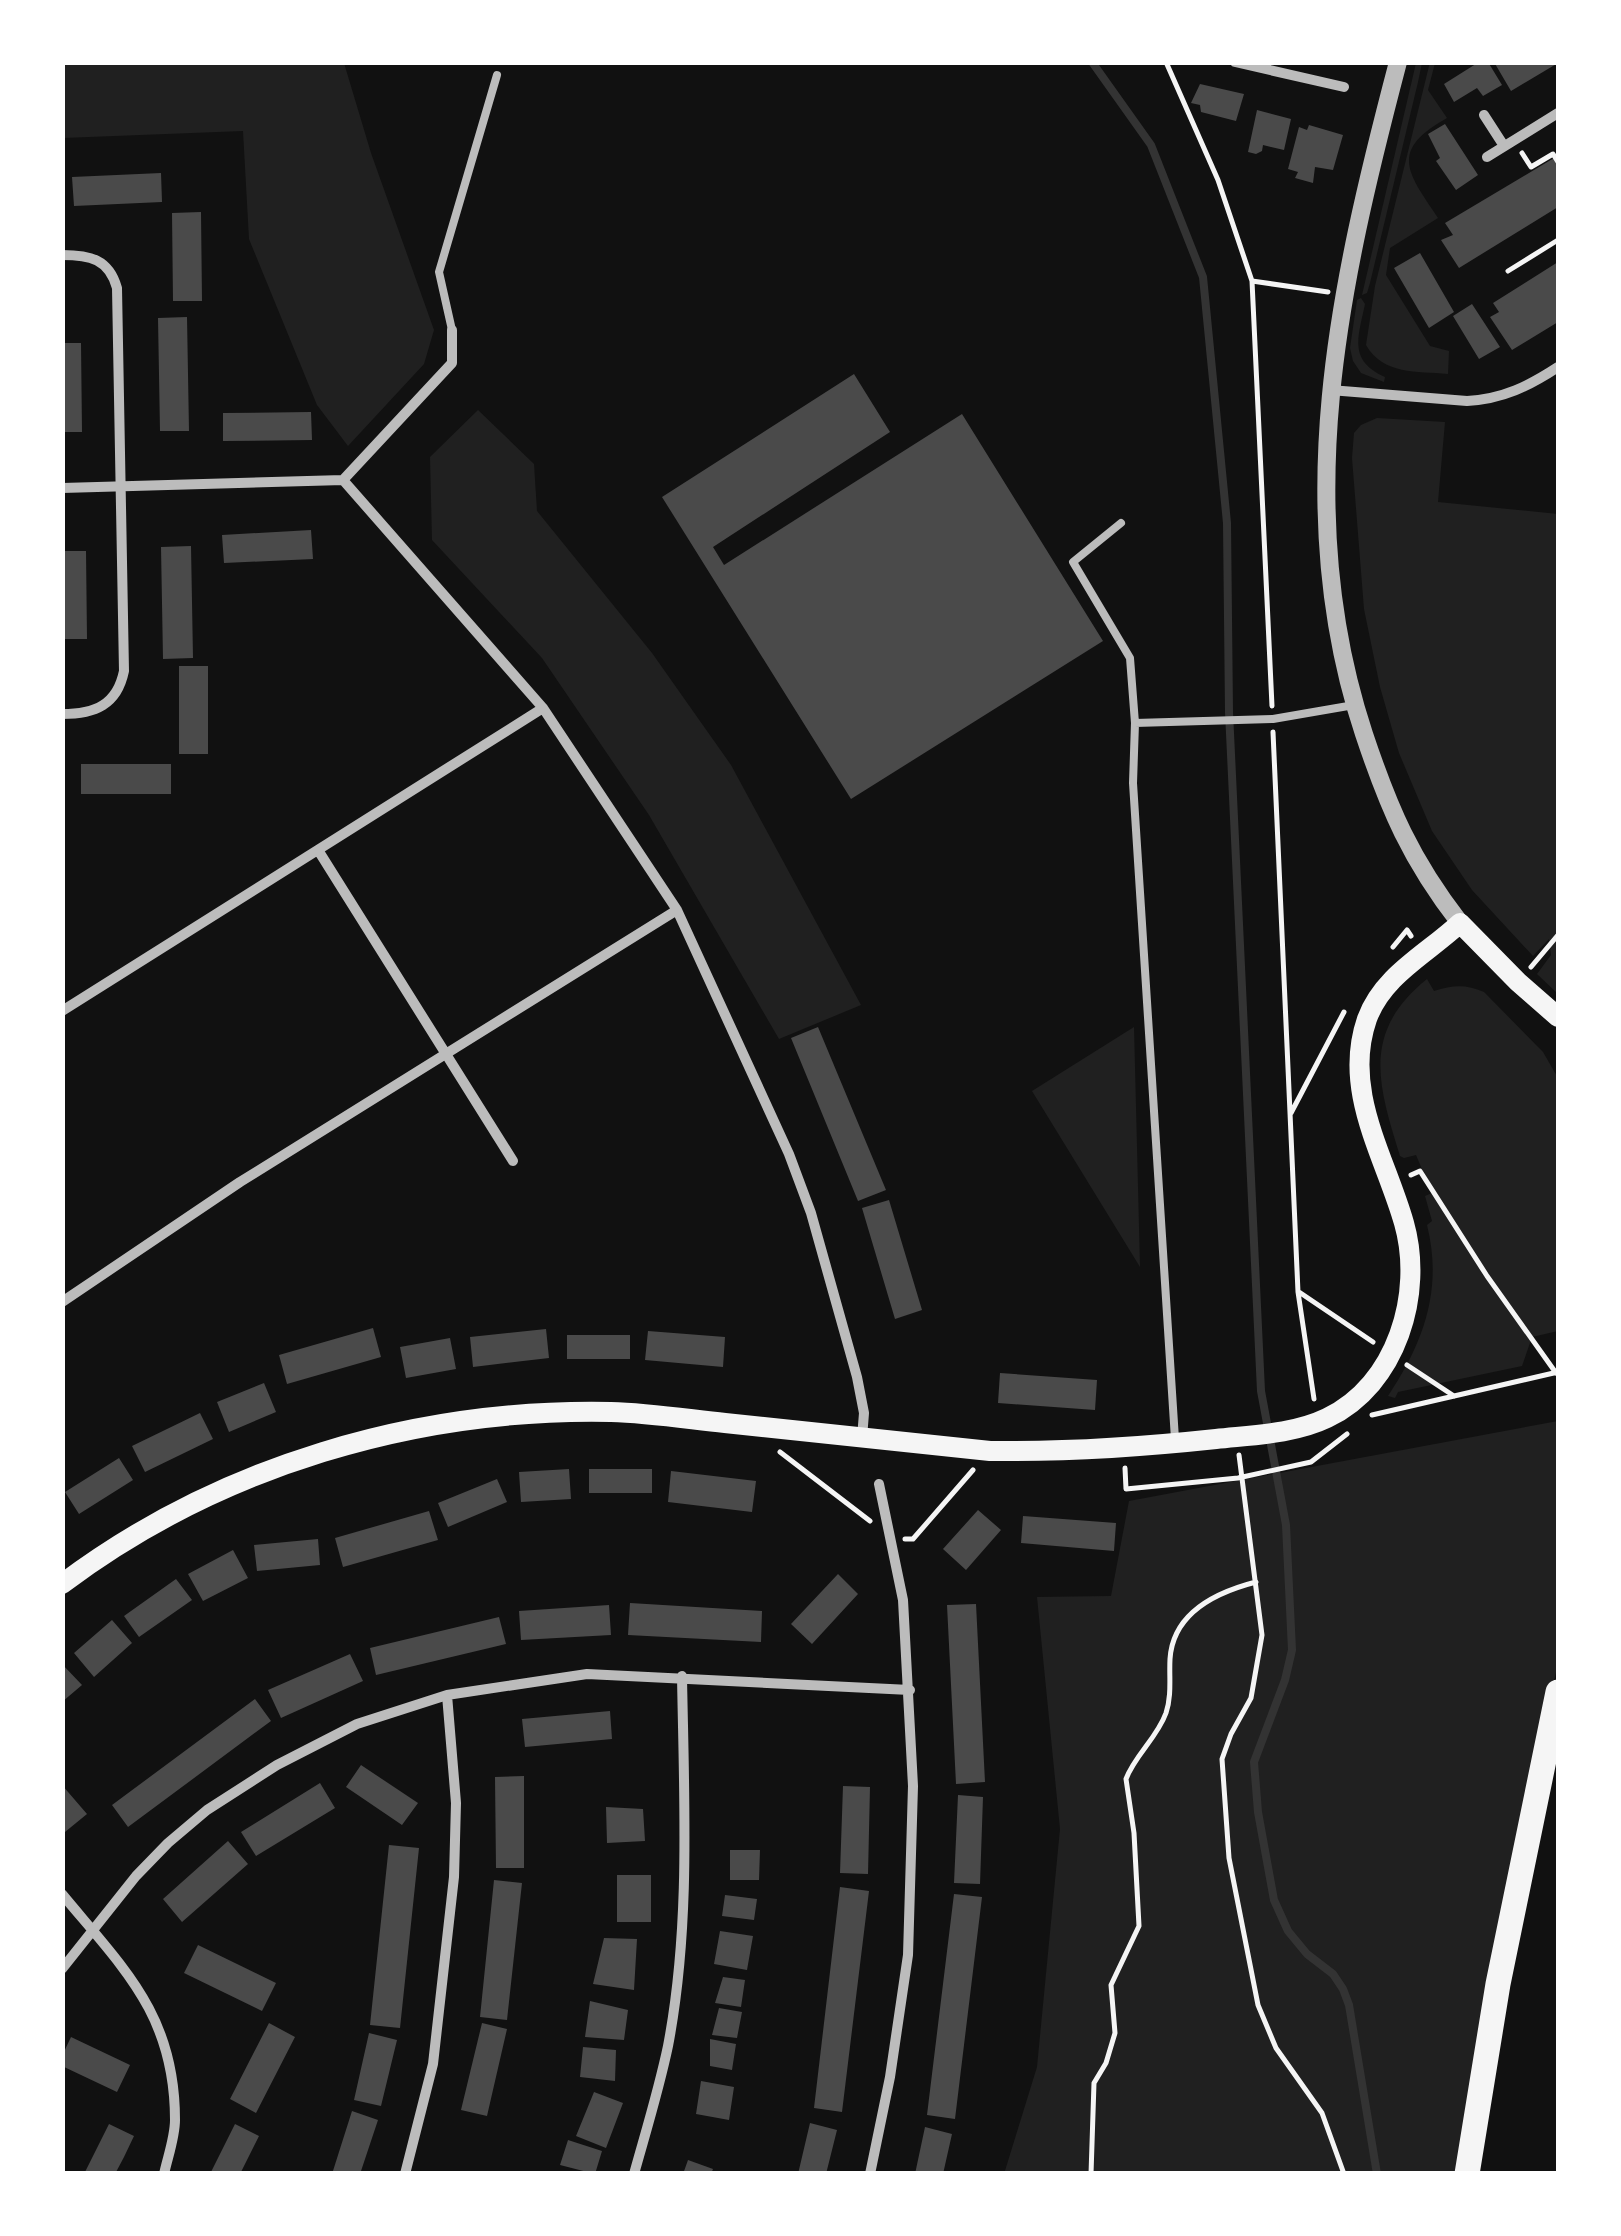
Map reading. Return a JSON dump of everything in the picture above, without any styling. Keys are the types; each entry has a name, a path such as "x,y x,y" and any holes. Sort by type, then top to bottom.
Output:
{"main road":[{"path":"62,1584 180,1510 254,1476 314,1454 444,1423 538,1412 615,1412 990,1451 1040,1452 1245,1436 1331,1416 1357,1396 1381,1368 1400,1333 1413,1272 1404,1221 1362,1100 1362,1036 1368,1015 1396,974 1426,954 1460,923 1556,1019"},
{"path":"1467,2174 1498,1984 1558,1692"}],"street":[{"path":"1235,62 1344,87"},
{"path":"1398,62 1360,216 1329,390 1326,556 1340,649 1354,705 1399,830 1460,923"},
{"path":"1486,157 1558,113"},
{"path":"1484,115 1509,143"},
{"path":"62,256 82,255 98,260 110,271 118,288 124,671 112,699 99,709 62,714"},
{"path":"62,488 342,480 452,364 452,330"},
{"path":"1329,390 1486,400 1512,394 1558,367"},
{"path":"342,480 543,708 677,910 789,1154 811,1213 857,1377 864,1414 862,1438"},
{"path":"62,1011 543,708"},
{"path":"318,850 514,1161"},
{"path":"62,1302 240,1182 677,910"},
{"path":"870,2174 890,2077 908,1955 914,1786 903,1600 880,1484"},
{"path":"62,1969 168,1843 276,1764 357,1724 447,1695 587,1674 910,1690"},
{"path":"634,2174 668,2046 680,1937 682,1676"},
{"path":"405,2174 433,2064 454,1877 456,1803 447,1695"},
{"path":"62,1894 124,1967 155,2016 168,2054 175,2122 164,2174"}],"lane":[{"path":"452,330 439,272 497,76"},
{"path":"1121,523 1073,562 1130,658 1135,723 1133,784 1176,1443"},
{"path":"1135,723 1250,720 1354,705"}],"path":[{"path":"1509,143 1531,167 1553,154 1558,162"},
{"path":"1508,271 1558,240"},
{"path":"1252,281 1344,294"},
{"path":"1518,982 1558,935"},
{"path":"1132,1463 1124,1464 1126,1489 1243,1477 1311,1462 1373,1414 1557,1372 1487,1276 1420,1171 1391,1186"},
{"path":"1298,1292 1368,1339"},
{"path":"1407,1365 1454,1396"},
{"path":"746,1425 893,1539 913,1539 990,1451"},
{"path":"1245,1436 1243,1477 1262,1636 1256,1681 1222,1759 1230,1858 1258,2005 1276,2048 1322,2113 1344,2174"},
{"path":"1090,2174 1094,2083 1106,2063 1115,2034 1111,1985 1139,1926 1134,1832 1126,1779 1165,1716 1170,1652 1180,1628 1206,1600 1256,1582"}],"shaded area":[{"path":"1430,62 1435,63 1428,90 1447,118 1416,141 1409,164 1418,188 1438,218 1390,248 1386,275 1430,346 1449,351 1448,374 1391,367 1366,345 1375,286"},
{"path":"62,63 344,63 371,153 434,330 424,364 348,446 317,405 249,239 243,131 63,138"},
{"path":"1416,63 1422,63 1418,82 1370,283 1367,293 1362,295"},
{"path":"1361,298 1365,304 1358,338 1361,355 1365,363 1385,377 1384,382 1361,373 1353,361 1350,348 1357,300"},
{"path":"478,410 534,464 537,511 652,653 731,765 861,1005 779,1039 649,815 542,658 432,540 430,457"},
{"path":"1377,418 1445,422 1438,502 1558,514 1558,994 1537,974 1551,955 1549,939 1533,956 1472,890 1432,831 1399,753 1364,609 1352,458 1354,433"},
{"path":"1427,979 1434,991 1459,986 1484,992 1543,1052 1558,1078 1558,1331 1532,1337 1522,1366 1398,1392 1395,1398 1388,1396 1412,1355 1431,1293 1433,1271 1427,1225 1432,1221 1425,1196 1432,1193 1416,1155 1400,1156 1381,1083 1380,1061 1392,1019"},
{"path":"1134,1027 1140,1267 1032,1091"},
{"path":"1558,1421 1558,1663 1502,1918 1455,2173 1004,2174 1037,2067 1060,1829 1037,1597 1111,1596 1129,1501"}],"building":[{"path":"1479,62 1488,62 1502,85 1483,96 1477,88 1454,102 1444,84"},
{"path":"1494,62 1558,62 1558,63 1511,91"},
{"path":"1200,84 1244,94 1236,121 1201,112 1200,105 1191,103"},
{"path":"1257,110 1291,119 1284,150 1263,145 1256,154 1248,152"},
{"path":"1445,124 1478,175 1456,190 1436,161 1440,158 1428,134"},
{"path":"1309,125 1343,135 1333,170 1315,167 1313,183 1295,178 1298,172 1288,169 1299,127 1307,130"},
{"path":"1554,158 1558,166 1558,207 1459,268 1441,240 1453,235 1445,223"},
{"path":"161,173 162,202 74,206 72,177"},
{"path":"201,212 202,301 173,301 172,213"},
{"path":"1420,253 1454,312 1429,328 1394,268"},
{"path":"1558,262 1558,322 1512,350 1490,317 1499,312 1493,303"},
{"path":"1472,304 1500,347 1479,359 1453,316"},
{"path":"187,317 189,431 160,431 158,318"},
{"path":"62,343 81,343 82,432 62,432"},
{"path":"854,374 890,432 713,547 724,565 962,414 1103,641 851,799 662,497"},
{"path":"311,412 312,440 223,441 223,413"},
{"path":"311,530 313,559 224,563 222,535"},
{"path":"191,546 193,658 163,659 161,547"},
{"path":"62,551 86,551 87,639 62,639"},
{"path":"179,666 208,666 208,754 179,754"},
{"path":"81,764 171,764 171,794 81,794"},
{"path":"818,1027 886,1190 858,1201 791,1038"},
{"path":"889,1200 922,1310 895,1319 862,1208"},
{"path":"373,1328 381,1357 287,1384 279,1355"},
{"path":"546,1329 549,1358 473,1367 470,1337"},
{"path":"648,1331 725,1337 723,1367 645,1360"},
{"path":"567,1335 630,1335 630,1359 567,1359"},
{"path":"450,1338 456,1369 406,1378 400,1347"},
{"path":"1000,1373 1097,1380 1095,1410 998,1403"},
{"path":"264,1383 276,1412 229,1432 217,1402"},
{"path":"200,1413 213,1439 145,1472 132,1446"},
{"path":"119,1458 133,1480 79,1514 65,1492"},
{"path":"569,1469 571,1499 521,1502 519,1472"},
{"path":"589,1469 652,1469 652,1493 589,1493"},
{"path":"671,1471 756,1481 752,1512 668,1502"},
{"path":"497,1479 507,1502 448,1527 438,1503"},
{"path":"978,1510 1001,1530 966,1570 943,1549"},
{"path":"429,1511 438,1540 343,1567 335,1538"},
{"path":"1023,1516 1116,1523 1114,1551 1021,1543"},
{"path":"318,1539 320,1565 257,1571 254,1545"},
{"path":"233,1550 248,1578 203,1601 188,1574"},
{"path":"838,1574 858,1594 812,1644 791,1624"},
{"path":"176,1579 192,1600 139,1637 124,1616"},
{"path":"630,1603 762,1611 761,1642 628,1635"},
{"path":"976,1604 985,1782 956,1784 947,1605"},
{"path":"609,1605 611,1635 521,1640 519,1611"},
{"path":"499,1617 506,1644 376,1675 370,1648"},
{"path":"112,1620 132,1643 94,1677 74,1653"},
{"path":"350,1654 363,1681 281,1718 268,1690"},
{"path":"62,1664 82,1685 62,1702"},
{"path":"255,1699 271,1721 128,1827 112,1805"},
{"path":"610,1711 612,1739 525,1747 522,1719"},
{"path":"361,1765 418,1803 402,1825 346,1787"},
{"path":"524,1776 524,1868 496,1868 495,1777"},
{"path":"320,1783 335,1808 256,1856 241,1832"},
{"path":"62,1785 87,1814 65,1832 62,1829"},
{"path":"843,1786 870,1787 868,1874 840,1873"},
{"path":"958,1795 983,1797 980,1884 954,1883"},
{"path":"606,1807 643,1809 645,1841 607,1843"},
{"path":"228,1841 248,1864 182,1922 163,1899"},
{"path":"389,1845 419,1848 400,2028 370,2025"},
{"path":"730,1850 760,1850 759,1880 730,1880"},
{"path":"617,1875 651,1875 651,1922 617,1922"},
{"path":"494,1880 522,1883 507,2020 480,2017"},
{"path":"840,1887 869,1891 842,2112 814,2108"},
{"path":"954,1894 982,1897 955,2119 927,2115"},
{"path":"725,1895 757,1899 754,1920 722,1916"},
{"path":"720,1931 753,1936 747,1970 714,1964"},
{"path":"604,1938 637,1939 634,1990 593,1984"},
{"path":"198,1945 276,1983 262,2011 184,1973"},
{"path":"723,1977 745,1980 741,2007 715,2003"},
{"path":"590,2001 628,2010 624,2040 585,2037"},
{"path":"719,2008 742,2012 737,2038 712,2035"},
{"path":"269,2023 295,2037 256,2113 230,2099"},
{"path":"482,2023 507,2029 487,2116 461,2110"},
{"path":"369,2033 397,2040 381,2106 354,2100"},
{"path":"71,2037 130,2065 117,2092 62,2066"},
{"path":"710,2039 736,2044 732,2070 710,2066"},
{"path":"583,2047 616,2050 615,2081 580,2077"},
{"path":"701,2081 734,2087 729,2120 696,2114"},
{"path":"594,2092 623,2103 606,2148 576,2136"},
{"path":"352,2111 378,2120 360,2174 332,2174"},
{"path":"810,2123 837,2130 826,2174 798,2174"},
{"path":"109,2124 134,2136 124,2157 115,2174 84,2174"},
{"path":"235,2124 259,2136 240,2174 210,2174"},
{"path":"925,2127 952,2134 943,2174 915,2174"},
{"path":"568,2140 602,2151 595,2174 560,2165"},
{"path":"688,2160 713,2169 711,2174 683,2174"}],"waterway":[{"path":"1092,62 1151,145 1203,277 1227,523 1229,712 1261,1391 1286,1525 1292,1650 1285,1680 1254,1762 1258,1812 1274,1900 1288,1931 1307,1954 1333,1974 1349,2005 1377,2174"}]}
